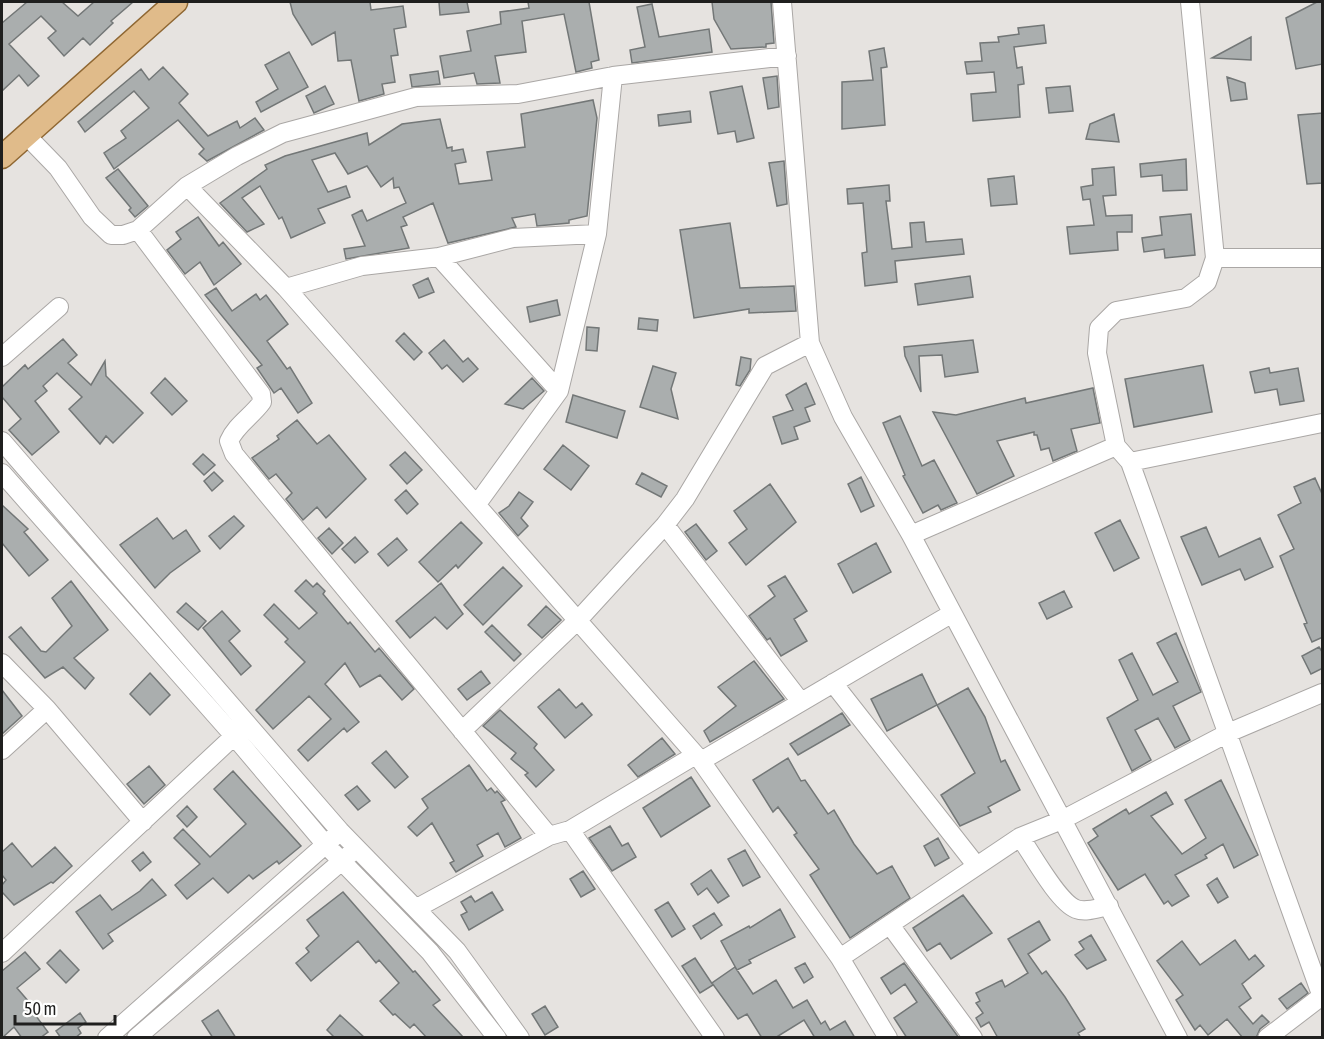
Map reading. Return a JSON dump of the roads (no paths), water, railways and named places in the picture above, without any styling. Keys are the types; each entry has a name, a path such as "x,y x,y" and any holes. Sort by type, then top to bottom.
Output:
{"main road":[{"path":"2,138 156,2"},
{"path":"2,157 176,2"}],"street":[{"path":"782,2 810,343 843,417 911,535 1178,1038"},
{"path":"1190,2 1215,258 1207,282 1186,298 1116,311 1099,328 1097,353 1116,446 1130,462 1322,996 1267,1038"},
{"path":"26,135 58,168 92,217 111,235 123,236 138,230 187,186 237,156 283,133 416,96 518,94 613,76 787,56"},
{"path":"477,504 559,391 597,234 613,76"},
{"path":"187,186 286,288 579,619 697,758 840,958 888,1038"},
{"path":"138,230 261,394 262,402 257,410 233,432 229,441 234,454 549,836"},
{"path":"286,288 362,266 439,257 513,237 597,234"},
{"path":"439,257 559,391"},
{"path":"1215,258 1323,258"},
{"path":"2,357 59,307"},
{"path":"462,731 579,619 665,525 685,499 765,366 810,343"},
{"path":"1130,462 1323,423"},
{"path":"2,441 356,849 417,908 457,951 520,1038"},
{"path":"911,535 1116,446"},
{"path":"2,473 234,736 341,862 430,952 497,1038"},
{"path":"665,525 801,702"},
{"path":"417,908 549,836 570,830 801,702 951,614"},
{"path":"2,663 47,709 143,822"},
{"path":"833,683 976,865"},
{"path":"840,958 1020,837 1062,820 1228,733 1323,693"},
{"path":"2,750 47,709"},
{"path":"2,953 234,736"},
{"path":"570,830 715,1038"},
{"path":"107,1038 340,831"},
{"path":"1020,837 1059,893 1073,908 1085,911 1109,906"},
{"path":"136,1038 356,849"},
{"path":"890,925 973,1038"}]}
